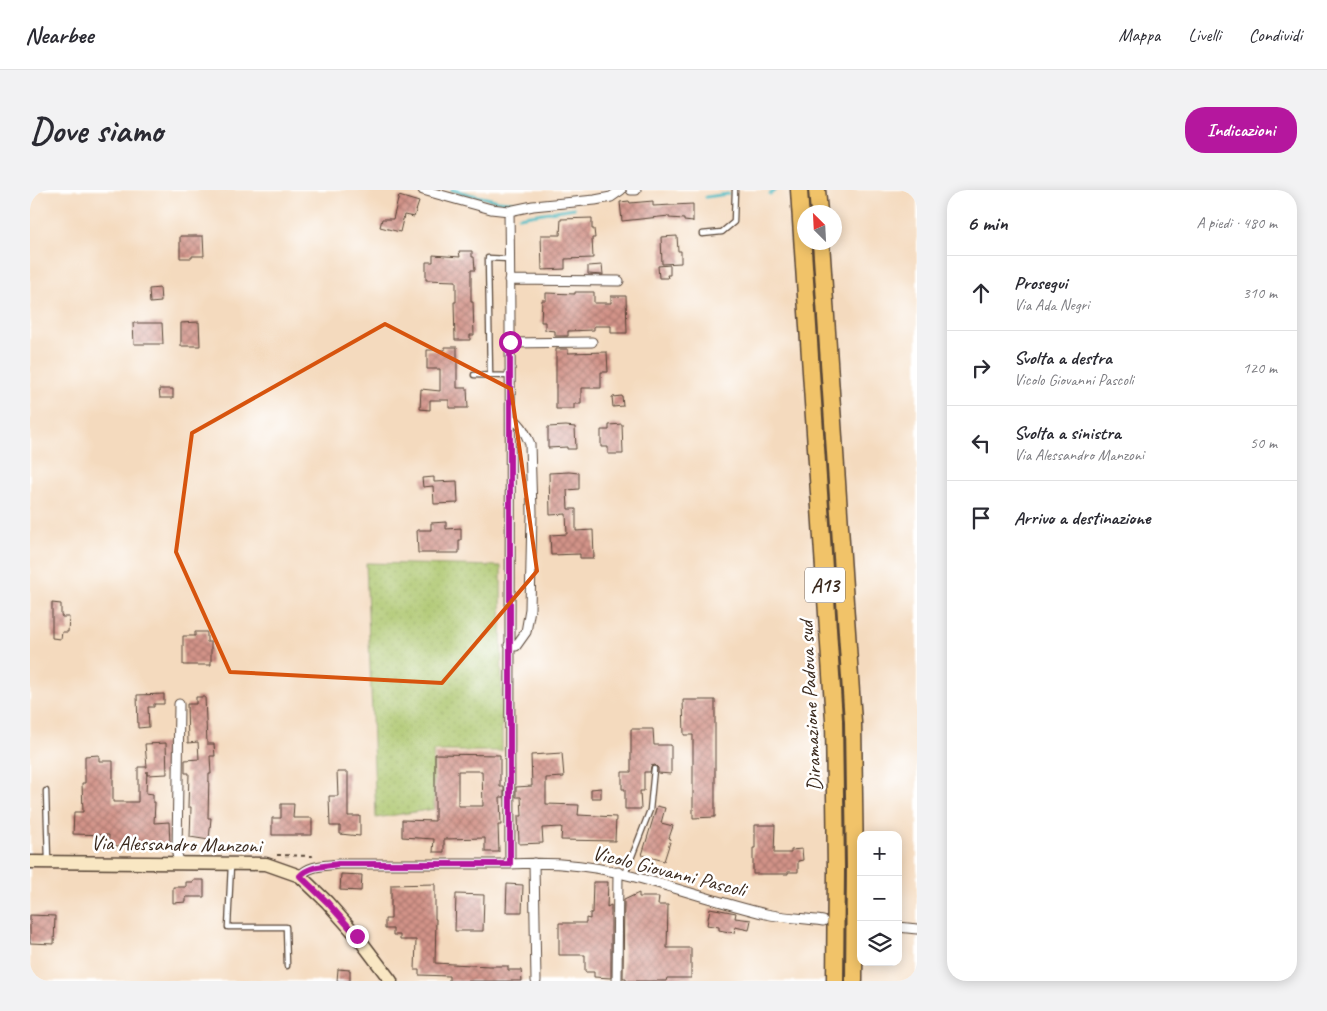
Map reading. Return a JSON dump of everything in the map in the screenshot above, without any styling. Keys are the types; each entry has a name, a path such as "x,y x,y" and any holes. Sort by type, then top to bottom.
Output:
{"highway":[{"name":"Diramazione Padova sud","path":"799,190 834,720 835,981"},
{"path":"817,190 818,205"},
{"name":"Diramazione Padova sud","path":"822,250 853,722 854,981"}],"street":[{"path":"423,190 491,209 509,211 534,206 595,200 610,197 621,190"},
{"path":"631,190 636,190"},
{"path":"509,211 511,376 510,864"},
{"path":"510,280 619,282"},
{"path":"510,342 592,342"},
{"path":"509,645 516,646 526,632 530,609 532,552 530,444 522,426 511,419"},
{"path":"179,704 177,854 179,862"},
{"name":"Via Alessandro Manzoni","path":"30,862 266,864 300,876 327,902 357,936 391,981"},
{"path":"534,863 536,981"},
{"name":"Vicolo Giovanni Pascoli","path":"300,876 312,868 338,864 534,863 580,866 621,873 768,914 823,920"},
{"path":"617,981 621,873"},
{"path":"902,927 917,929"}],"lane":[{"path":"702,234 722,232 734,222 734,190"},
{"path":"490,375 488,258 509,259"},
{"path":"474,375 511,376"},
{"path":"621,873 650,810 654,769"},
{"path":"46,791 46,853 48,862"},
{"path":"230,864 228,927 286,927 287,966"}],"highlighted area":[{"path":"385,324 511,389 537,571 442,683 230,672 176,552 192,433"}],"green space":[{"path":"366,563 501,566 502,751 433,751 434,809 376,818"}],"building":[{"path":"399,196 419,202 414,217 404,215 400,232 380,227 382,219 393,219"},
{"path":"629,201 630,203 653,201 653,206 693,204 693,222 669,218 669,216 622,221 620,202"},
{"path":"592,218 592,229 594,229 595,238 592,238 593,258 565,259 565,269 542,270 541,235 560,235 561,219"},
{"path":"180,236 203,236 204,256 180,258"},
{"path":"677,236 678,251 681,251 681,263 662,264 661,237"},
{"path":"459,251 472,251 472,257 474,257 475,270 471,270 471,302 473,302 474,335 470,335 470,340 455,340 454,302 456,302 456,281 426,280 426,262 433,262 433,255 460,257"},
{"path":"602,265 603,275 588,274 588,266"},
{"path":"670,265 670,275 667,275 668,278 659,278 658,266"},
{"path":"160,288 161,302 150,303 149,289"},
{"path":"575,292 594,292 594,303 611,303 611,296 626,296 627,333 611,333 611,326 594,326 594,330 568,331 568,336 555,336 555,331 545,330 545,322 541,322 542,300 546,300 546,293 575,294"},
{"path":"199,322 200,346 181,346 181,323"},
{"path":"133,323 162,323 163,344 134,344"},
{"path":"445,347 457,347 457,388 467,388 468,408 449,408 449,400 430,400 430,410 420,409 421,389 440,391 440,369 427,369 427,350 445,350"},
{"path":"556,349 568,349 568,353 607,352 608,372 601,372 601,388 581,388 581,404 574,404 574,409 556,409"},
{"path":"159,389 173,389 173,398 160,398"},
{"path":"622,396 623,406 613,407 612,397"},
{"path":"622,424 623,454 608,454 608,447 601,447 601,430 609,430 609,425"},
{"path":"548,427 575,427 576,449 567,449 567,447 548,448"},
{"path":"549,473 579,473 579,489 567,490 568,509 576,509 576,531 593,530 594,558 580,558 580,554 551,555 550,535 567,534 566,514 550,515"},
{"path":"434,477 434,482 457,481 458,503 434,504 433,486 423,487 422,478"},
{"path":"446,522 446,529 461,528 459,553 418,553 417,530 431,530 431,523"},
{"path":"52,603 61,604 62,617 69,617 68,632 62,632 61,639 52,638"},
{"path":"195,632 207,632 207,642 211,642 211,665 183,665 183,636 195,636"},
{"path":"164,694 164,704 154,704 154,707 148,707 149,727 138,728 137,695"},
{"path":"196,697 205,697 207,744 214,744 215,756 210,756 211,774 209,774 208,818 211,818 209,840 190,837 191,807 188,807 189,773 185,773 185,760 199,759 198,742 188,743 187,704 196,704"},
{"path":"683,700 715,700 715,817 693,818 693,735 684,735"},
{"path":"631,729 653,729 654,745 671,745 671,774 658,773 658,768 655,765 651,766 650,772 644,772 644,791 640,791 641,809 625,809 625,789 622,789 622,772 631,772"},
{"path":"166,743 167,774 147,775 147,771 146,793 153,794 153,802 155,802 154,823 169,822 170,845 109,846 109,835 73,834 74,812 83,812 82,783 85,783 85,756 99,755 99,761 113,761 113,802 138,802 138,767 147,767 145,744"},
{"path":"562,753 564,777 546,778 546,804 579,805 578,815 616,817 615,841 561,840 562,827 542,828 543,843 519,844 518,816 522,816 521,797 516,797 516,787 532,786 531,755"},
{"path":"435,754 500,755 500,787 504,787 504,797 500,797 501,825 498,825 499,852 485,852 485,838 444,839 444,852 433,852 434,839 402,837 402,820 435,821","holes":["458,771 482,771 483,806 458,806"]},
{"path":"337,772 348,772 348,816 360,816 360,836 340,834 340,826 330,826 329,796 338,796"},
{"path":"601,788 601,798 591,798 591,789"},
{"path":"281,804 294,804 293,818 312,818 312,835 272,835 272,818 281,818"},
{"path":"657,806 665,808 661,823 673,826 664,861 642,855"},
{"path":"755,825 775,825 774,853 791,853 791,850 802,849 803,860 798,861 798,872 788,872 788,874 753,874"},
{"path":"341,874 362,875 361,891 340,890"},
{"path":"193,880 204,880 204,897 186,897 186,902 173,903 173,887 186,887 186,882 193,882"},
{"path":"593,882 608,882 607,907 611,905 611,978 594,977 594,972 585,972 585,955 559,955 559,923 586,923 586,918 590,919 590,913 592,913"},
{"path":"435,884 435,963 508,966 508,970 521,970 522,981 449,981 449,976 419,975 419,970 415,970 416,940 400,940 400,935 393,935 393,929 385,929 385,919 391,919 391,885"},
{"path":"507,884 523,885 522,912 506,912"},
{"path":"639,893 639,897 659,897 658,905 668,905 667,948 691,948 691,978 667,978 666,981 626,981 626,978 623,978 624,900"},
{"path":"456,894 484,895 483,931 455,931"},
{"path":"710,908 736,913 735,918 751,920 749,930 735,927 734,933 707,925"},
{"path":"30,915 55,916 54,944 30,943"},
{"path":"338,969 350,970 350,981 337,981"}],"waterway":[{"path":"452,190 499,201 518,203"},
{"path":"770,194 776,190"},
{"path":"706,197 728,194"},
{"path":"519,217 574,208"}],"route":[{"path":"357,936 327,902 300,876 304,872 312,868 338,864 510,864 510,342"}]}
